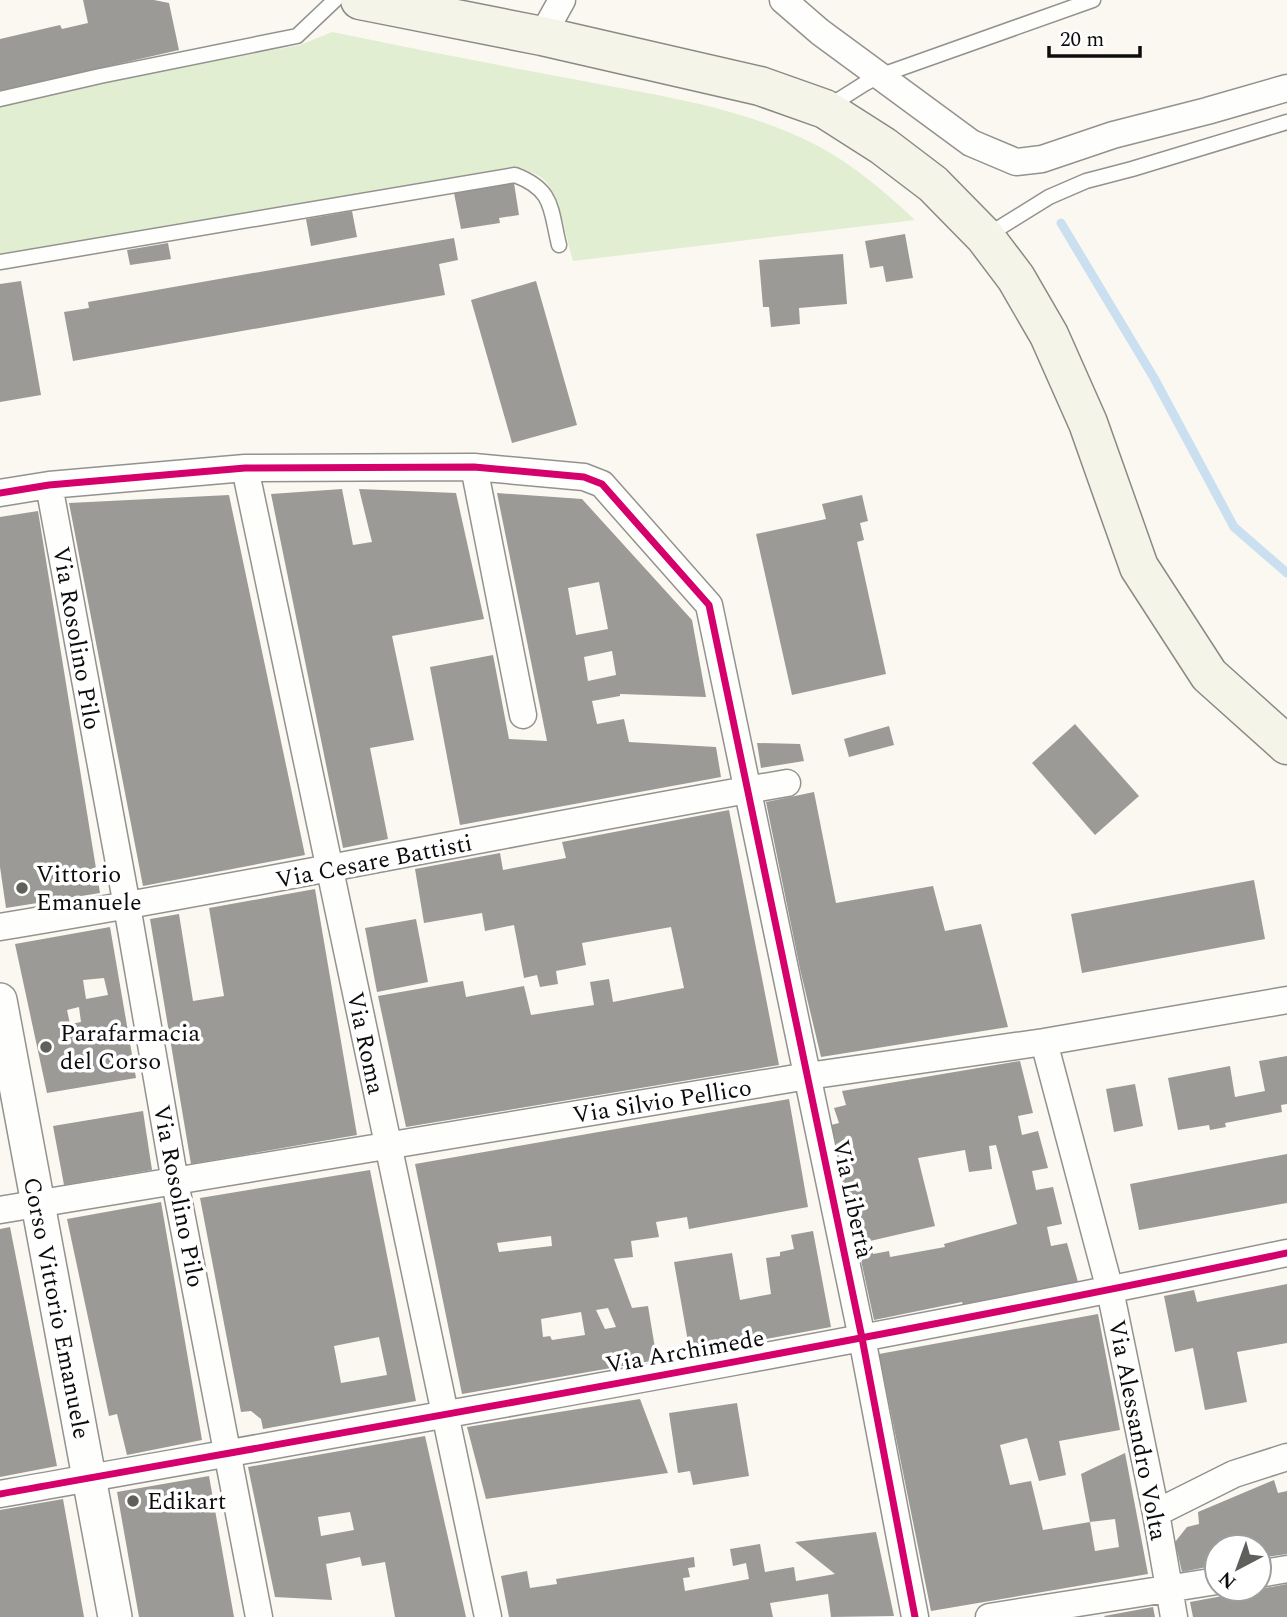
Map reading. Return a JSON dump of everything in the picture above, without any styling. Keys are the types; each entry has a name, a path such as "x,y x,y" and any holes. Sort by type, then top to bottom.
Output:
{"main road":[{"path":"360,0 542,36 760,86 825,108 883,146 933,184 985,237 1016,278 1049,335 1088,423 1139,567 1209,676 1287,746"}],"street":[{"path":"542,36 562,0"},
{"path":"783,0 820,32 971,143 1016,162 1042,159 1114,135 1287,88"},
{"path":"474,467 523,715"},
{"name":"Via Libertà","path":"0,493 49,485 245,468 474,467 584,477 602,484 709,605 862,1338 915,1617"},
{"name":"Via Roma","path":"245,468 488,1617"},
{"name":"Via Rosolino Pilo","path":"49,485 175,1182 259,1617"},
{"name":"Via Cesare Battisti","path":"0,927 329,870 787,783"},
{"name":"Corso Vittorio Emanuele","path":"0,1000 115,1617"},
{"name":"Via Silvio Pellico","path":"0,1210 808,1076 1044,1042 1287,1000"},
{"name":"Via Alessandro Volta","path":"1044,1042 1110,1290 1156,1513 1174,1617"},
{"name":"Via Archimede","path":"0,1494 862,1338 1287,1253"},
{"path":"1156,1513 1234,1475 1287,1457"},
{"path":"989,1617 1203,1583"}],"lane":[{"path":"0,99 296,36 335,0"},
{"path":"825,108 879,76 1093,0"},
{"path":"985,237 1049,197 1086,181 1287,122"},
{"path":"0,262 514,175 529,180 544,192 559,244"}],"green space":[{"path":"332,32 701,104 761,121 818,146 845,162 915,220 573,261 558,205 543,179 521,170 496,170 0,255 0,107 116,79 300,45"}],"building":[{"path":"83,0 154,0 169,3 179,50 0,91 0,39 60,25 62,29 88,23"},
{"path":"514,183 519,215 499,218 500,223 461,229 454,193"},
{"path":"352,211 357,237 311,246 306,219"},
{"path":"905,234 913,278 886,282 883,266 870,268 865,241"},
{"path":"454,238 458,260 439,264 445,295 73,361 64,312 89,308 88,302"},
{"path":"168,243 171,259 130,265 127,250"},
{"path":"843,254 847,304 799,308 800,324 771,327 769,307 763,307 759,260"},
{"path":"21,281 41,395 0,402 0,284"},
{"path":"536,281 577,425 512,443 471,300"},
{"path":"342,489 353,545 372,542 359,489 456,493 484,619 392,636 414,740 370,748 388,839 343,848 271,494"},
{"path":"497,493 582,499 692,620 706,697 620,694 592,701 597,724 624,719 629,742 716,747 721,777 460,825 430,667 493,655 509,739 547,741","holes":["599,582 608,629 576,635 568,588","612,651 616,675 588,681 584,657"]},
{"path":"229,495 305,855 143,886 69,503"},
{"path":"862,495 868,521 860,523 864,540 857,542 886,674 792,695 756,534 826,519 822,504"},
{"path":"38,511 100,893 6,908 0,867 0,517"},
{"path":"1075,724 1139,796 1095,835 1032,763"},
{"path":"889,726 894,745 849,757 844,739"},
{"path":"757,743 800,744 804,761 761,768"},
{"path":"814,792 836,903 933,886 945,931 981,924 1008,1027 821,1057 766,802"},
{"path":"729,810 779,1065 406,1127 378,996 463,981 466,997 524,986 531,1015 594,1005 590,982 609,979 613,1002 684,988 671,927 582,943 586,965 556,971 558,984 540,987 537,975 524,978 514,925 485,931 482,913 424,923 415,869 500,853 503,870 566,858 562,842"},
{"path":"1254,880 1265,939 1082,973 1071,914"},
{"path":"315,889 357,1135 191,1164 150,919 179,914 193,1001 224,996 209,908"},
{"path":"416,919 428,982 377,992 365,928"},
{"path":"110,927 136,1078 47,1093 15,944","holes":["104,978 108,995 86,999 83,980","79,1007 81,1022 70,1024 67,1010"]},
{"path":"1287,1056 1287,1104 1281,1105 1282,1112 1225,1123 1226,1127 1210,1130 1209,1125 1178,1130 1168,1078 1230,1066 1235,1097 1265,1091 1259,1061"},
{"path":"1020,1061 1033,1113 1018,1116 1022,1135 1038,1131 1048,1168 1032,1171 1036,1190 1053,1187 1062,1224 1047,1227 1051,1246 1067,1243 1078,1282 874,1320 842,1173 847,1171 831,1125 839,1123 834,1108 846,1105 842,1091","holes":["996,1145 1017,1224 944,1244 945,1247 890,1257 889,1251 873,1254 870,1241 935,1226 918,1158 965,1150 969,1172 992,1169 989,1146"]},
{"path":"1135,1084 1143,1126 1114,1132 1106,1089"},
{"path":"789,1099 808,1207 689,1229 687,1217 656,1222 659,1237 631,1241 633,1257 614,1259 632,1308 648,1306 657,1360 462,1394 415,1164","holes":["551,1236 552,1246 499,1252 497,1243","608,1308 616,1327 605,1329 596,1310","581,1312 585,1335 552,1340 550,1336 543,1337 541,1319"]},
{"path":"143,1111 152,1170 64,1185 53,1126"},
{"path":"1287,1154 1287,1203 1139,1230 1130,1184"},
{"path":"370,1170 416,1401 263,1429 261,1419 251,1411 241,1412 200,1198","holes":["379,1337 387,1375 341,1383 334,1346"]},
{"path":"161,1202 202,1440 127,1455 117,1414 109,1416 67,1219"},
{"path":"10,1227 57,1466 0,1477 0,1229"},
{"path":"813,1231 831,1327 690,1353 674,1262 732,1253 740,1300 771,1294 766,1258 780,1256 780,1252 794,1249 791,1235"},
{"path":"1287,1284 1287,1343 1237,1352 1247,1402 1205,1410 1193,1348 1175,1352 1164,1296 1194,1290 1197,1302"},
{"path":"1098,1314 1120,1430 1059,1441 1066,1475 1039,1481 1027,1438 1000,1445 1010,1485 1031,1481 1043,1530 1090,1522 1081,1474 1125,1453 1148,1574 931,1611 879,1354","holes":["1115,1519 1119,1547 1095,1551 1090,1522"]},
{"path":"640,1399 668,1473 486,1499 467,1427"},
{"path":"737,1403 749,1476 693,1485 690,1471 678,1473 669,1413"},
{"path":"425,1436 466,1617 395,1617 385,1562 362,1566 360,1557 326,1564 332,1600 275,1597 248,1467","holes":["350,1512 354,1530 321,1536 318,1517"]},
{"path":"209,1476 234,1617 139,1617 117,1492"},
{"path":"1274,1480 1278,1493 1287,1491 1287,1554 1273,1556 1273,1533 1203,1533 1203,1568 1182,1572 1175,1542 1187,1527 1199,1524 1198,1512"},
{"path":"63,1499 84,1617 0,1617 0,1510"},
{"path":"876,1532 894,1616 831,1617 828,1594 770,1603 773,1617 509,1617 501,1576 527,1571 530,1588 557,1584 556,1579 694,1557 695,1567 688,1568 690,1577 683,1578 685,1591 749,1579 746,1563 733,1566 730,1549 760,1544 765,1572 794,1567 796,1581 835,1574 795,1542"},
{"path":"1287,1584 1287,1617 1193,1617 1190,1602 1203,1600 1203,1603 1273,1603 1273,1587"},
{"path":"1153,1607 1155,1617 1104,1616"}],"waterway":[{"path":"1061,223 1154,378 1234,527 1287,573"}],"cycle path":[{"path":"0,493 49,485 245,468 474,467 584,477 602,484 709,605 862,1338 915,1617"},
{"path":"0,1494 806,1349 1287,1253"}],"place":[{"name":"Vittorio Emanuele","path":"22,888"},
{"name":"Parafarmacia del Corso","path":"46,1047"},
{"name":"Edikart","path":"133,1501"}]}
